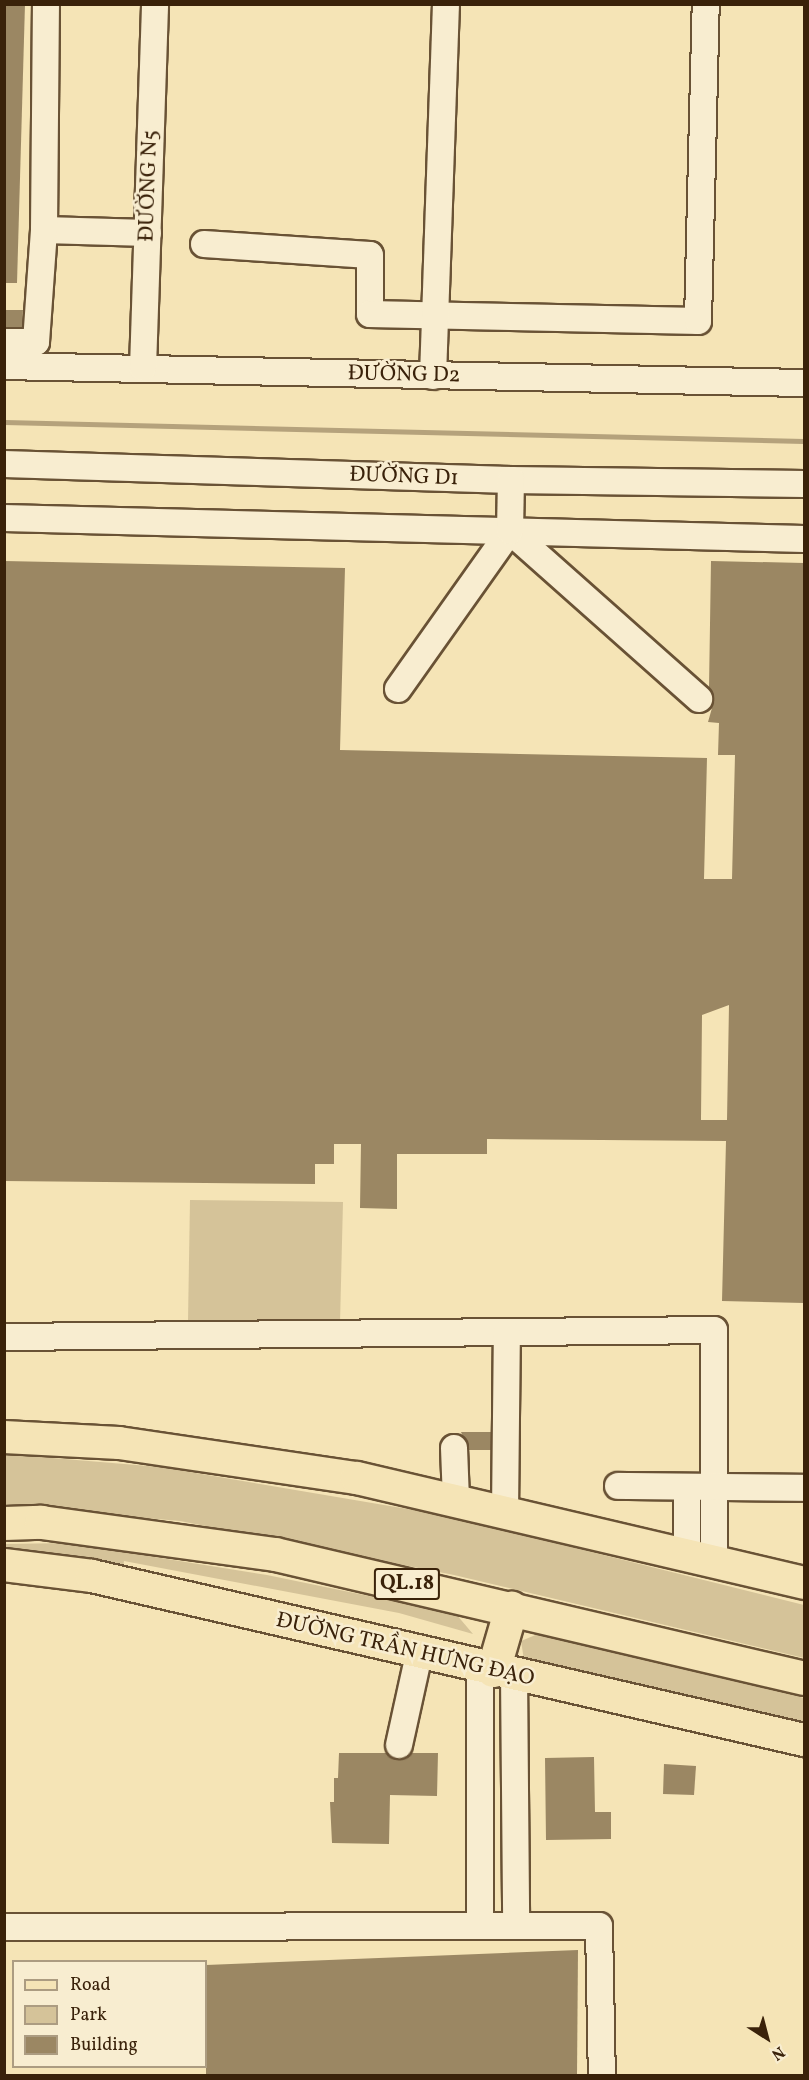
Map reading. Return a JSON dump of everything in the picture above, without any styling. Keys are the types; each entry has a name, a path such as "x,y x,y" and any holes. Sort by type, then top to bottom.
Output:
{"highway":[{"name":"QL.18","path":"4,1523 41,1522 275,1554 804,1678"},
{"path":"496,1671 511,1608"}],"main road":[{"path":"4,1437 119,1443 357,1478 804,1583"},
{"name":"ĐƯỜNG TRẦN HƯNG ĐẠO","path":"4,1565 60,1569 419,1654 804,1740"}],"street":[{"path":"4,342 36,342 44,230 46,4"},
{"name":"ĐƯỜNG N5","path":"143,368 155,4"},
{"path":"433,376 446,4"},
{"path":"204,244 370,255 370,314 698,321 706,4"},
{"path":"44,230 148,233"},
{"name":"ĐƯỜNG D2","path":"4,366 804,383"},
{"name":"ĐƯỜNG D1","path":"4,464 511,480 804,484"},
{"path":"398,689 510,531 511,480"},
{"path":"4,518 804,539"},
{"path":"510,531 699,699"},
{"path":"4,1337 714,1330 714,1487 700,1558"},
{"path":"505,1512 507,1333"},
{"path":"454,1448 456,1501"},
{"path":"618,1486 804,1488"},
{"path":"687,1487 700,1558"},
{"path":"399,1745 419,1654"},
{"path":"480,1924 496,1671"},
{"path":"496,1671 516,1925"},
{"path":"4,1927 480,1924 599,1926 602,2076"}],"green space":[{"path":"190,1200 343,1202 340,1323 188,1321"},
{"path":"5,1454 160,1467 443,1515 804,1605 804,1658 454,1575 180,1521 5,1506"},
{"path":"67,1543 267,1575 456,1614 473,1634 399,1613 124,1561 123,1567 71,1556 5,1554 5,1544"},
{"path":"538,1634 804,1698 804,1725 524,1660 521,1641"}],"building":[{"path":"4,4 25,4 17,283 4,283"},
{"path":"4,310 23,310 22,327 4,327"},
{"path":"4,561 345,568 340,750 707,758 704,879 732,879 735,755 718,755 719,723 708,722 714,701 709,687 711,561 804,563 804,1303 722,1301 726,1141 487,1139 487,1154 397,1154 397,1209 360,1208 361,1144 334,1144 334,1164 315,1164 315,1184 4,1181","holes":["729,1005 727,1120 701,1120 702,1015"]},
{"path":"461,1432 491,1432 491,1450 469,1450"},
{"path":"339,1753 387,1753 396,1760 411,1753 438,1753 437,1796 390,1795 389,1844 332,1843 330,1802 334,1802 334,1778 338,1778"},
{"path":"594,1757 595,1812 611,1812 611,1839 546,1840 545,1758"},
{"path":"664,1764 696,1766 694,1795 663,1794"},
{"path":"578,1950 577,2076 206,2076 207,1965"}],"waterway":[{"path":"4,422 804,441"}]}
